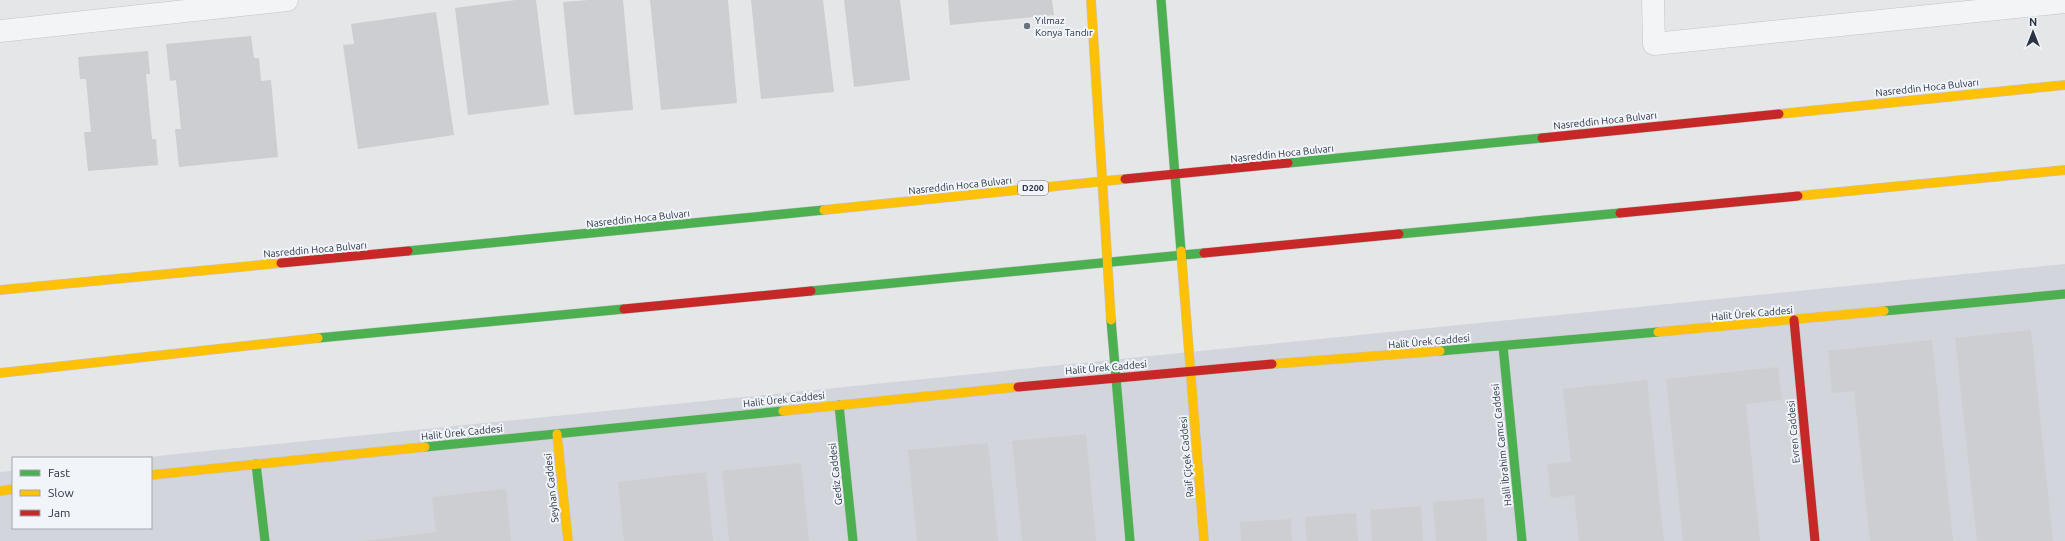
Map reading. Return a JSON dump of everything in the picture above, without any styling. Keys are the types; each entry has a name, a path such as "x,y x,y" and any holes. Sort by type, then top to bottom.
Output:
{"main road":[{"path":"1091,0 1115,377 1130,541"},
{"name":"Raif Çiçek Caddesi","path":"1161,0 1204,541"},
{"name":"Nasreddin Hoca Bulvarı","path":"0,290 455,247 2065,85"},
{"path":"0,373 257,344 2065,170"},
{"name":"Halit Ürek Caddesi","path":"152,475 1115,377 1503,346 2065,294"},
{"name":"Evren Caddesi","path":"1794,320 1815,541"},
{"name":"Halil İbrahim Camcı Caddesi","path":"1503,346 1522,541"},
{"name":"Gediz Caddesi","path":"839,404 853,541"},
{"name":"Seyhan Caddesi","path":"557,434 568,541"},
{"path":"256,464 266,541"},
{"path":"0,491 12,489"}],"street":[{"path":"1653,0 1654,44 2065,2"},
{"path":"0,31 274,1"}],"shaded area":[{"path":"2065,264 2065,541 0,541 0,472 12,471 12,529 152,529 152,457 148,457"}],"building":[{"path":"516,0 536,0 549,105 468,115 455,8"},
{"path":"623,0 633,110 574,115 563,2"},
{"path":"650,0 728,0 737,103 661,110"},
{"path":"751,0 823,0 834,92 761,99"},
{"path":"844,0 900,0 910,80 854,87"},
{"path":"948,0 1052,0 1054,15 950,25"},
{"path":"436,12 454,135 358,149 343,45 354,44 351,24"},
{"path":"251,36 254,58 259,58 261,81 271,80 278,157 179,167 175,129 181,129 176,80 170,81 166,44"},
{"path":"148,51 150,74 146,74 152,139 156,139 158,165 88,171 84,132 91,132 86,79 80,79 78,57"},
{"path":"2031,330 2053,541 1977,541 1955,338"},
{"path":"1932,340 1953,541 1870,541 1854,391 1832,393 1828,351"},
{"path":"1778,367 1782,400 1746,404 1760,541 1683,541 1666,379"},
{"path":"1647,380 1664,541 1579,541 1574,495 1551,498 1547,464 1571,462 1563,389"},
{"path":"1086,434 1096,541 1022,541 1012,441"},
{"path":"988,443 998,541 917,541 908,450"},
{"path":"801,463 809,541 729,541 722,471"},
{"path":"706,472 713,541 624,541 618,482"},
{"path":"506,489 511,541 362,541 436,532 432,497"},
{"path":"1484,498 1487,541 1436,541 1433,502"},
{"path":"1421,506 1423,541 1372,541 1370,510"},
{"path":"1356,513 1358,541 1307,541 1305,517"},
{"path":"1291,519 1292,541 1241,541 1240,522"}],"traffic: fast":[{"path":"1161,0 1181,251"},
{"path":"1288,163 1542,138"},
{"path":"408,251 824,210"},
{"path":"1399,234 1620,213"},
{"path":"811,291 1204,253"},
{"path":"1884,311 2065,294"},
{"path":"318,338 624,309"},
{"path":"1111,320 1130,541"},
{"path":"1440,351 1658,332"},
{"path":"1503,346 1522,541"},
{"path":"839,405 853,541"},
{"path":"425,447 783,411"},
{"path":"256,464 265,541"}],"traffic: slow":[{"path":"1091,0 1111,320"},
{"path":"1779,114 2065,85"},
{"path":"1798,196 2065,170"},
{"path":"824,210 1125,179"},
{"path":"1181,251 1204,541"},
{"path":"0,290 281,263"},
{"path":"1658,332 1884,311"},
{"path":"0,373 318,338"},
{"path":"1272,364 1440,351"},
{"path":"783,411 1018,387"},
{"path":"557,434 568,541"},
{"path":"152,475 425,447"},
{"path":"0,491 12,489"}],"traffic: jam":[{"path":"1542,138 1779,114"},
{"path":"1125,179 1288,163"},
{"path":"1620,213 1798,196"},
{"path":"1204,253 1399,234"},
{"path":"281,263 408,251"},
{"path":"624,309 811,291"},
{"path":"1794,320 1815,541"},
{"path":"1018,387 1272,364"}],"place":[{"name":"Yılmaz Konya Tandır","path":"1027,26"}]}
